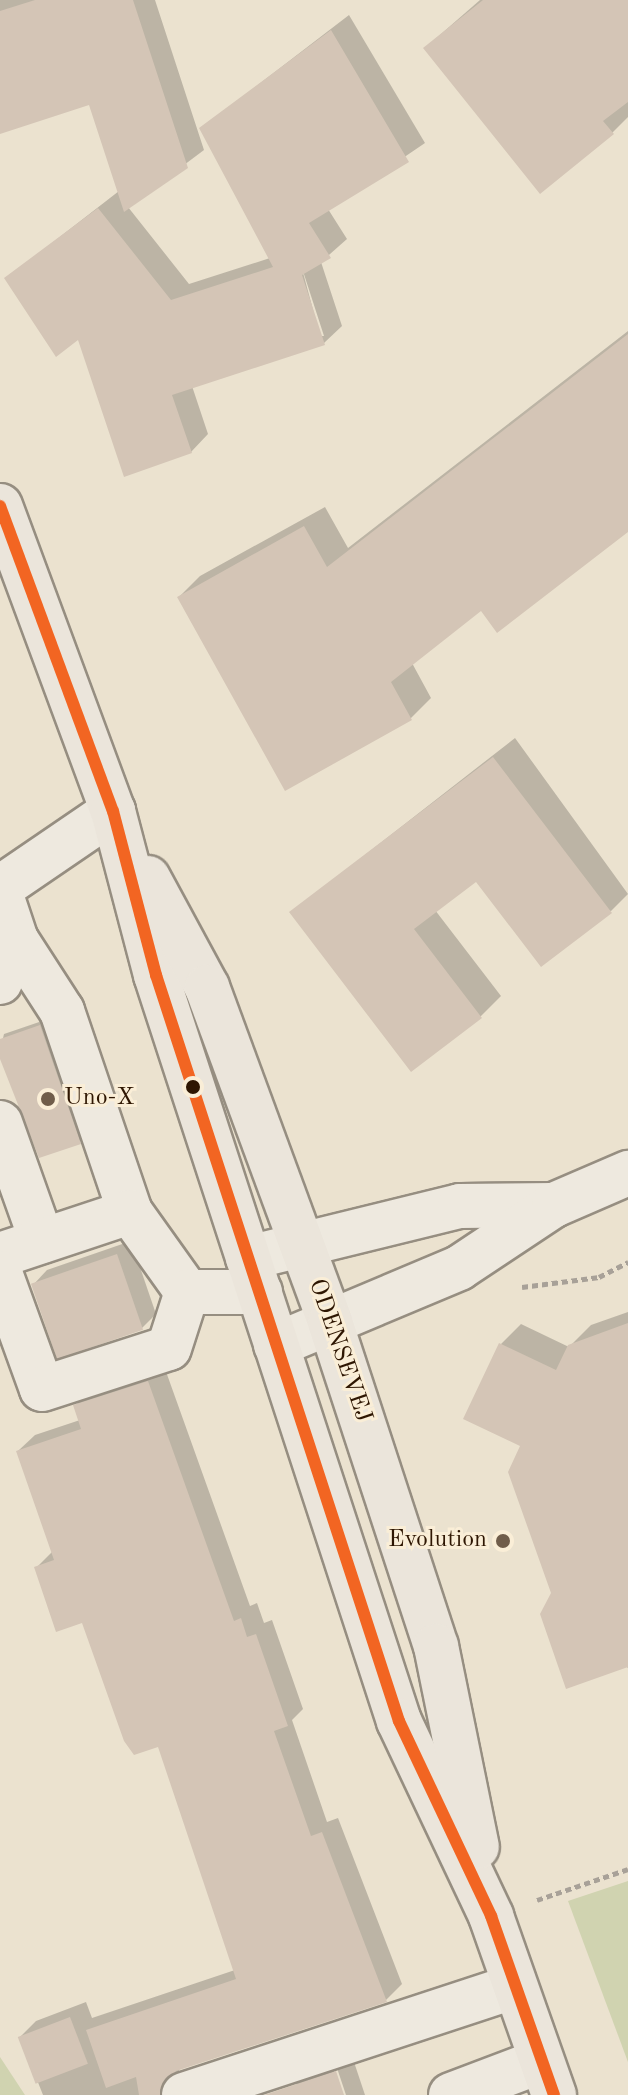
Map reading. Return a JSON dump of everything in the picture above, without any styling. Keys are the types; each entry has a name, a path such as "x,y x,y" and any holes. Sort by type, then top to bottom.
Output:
{"main road":[{"name":"ODENSEVEJ","path":"0,506 113,811 156,975 399,1721 491,1916 548,2078"},
{"name":"ODENSEVEJ","path":"113,811 207,987 330,1322 436,1646 491,1916"}],"street":[{"path":"113,811 0,890 16,940 62,1011 130,1212 187,1292"},
{"path":"0,982 16,940"},
{"path":"0,1123 42,1241"},
{"path":"276,1345 459,1268 554,1205 628,1173"},
{"path":"187,1292 254,1275 304,1249 460,1206 554,1205"},
{"path":"0,1255 130,1212"},
{"path":"0,1273 42,1389 169,1348 187,1292"},
{"path":"184,2095 515,1986"},
{"path":"451,2095 548,2078"}],"path":[{"path":"491,1916 628,1869"}],"green space":[{"path":"628,1881 628,2062 568,1901"},
{"path":"0,2057 25,2095 0,2095"}],"building":[{"path":"35,0 133,0 188,168 124,212 89,105 0,134 0,11"},
{"path":"483,0 628,0 628,102 603,121 614,134 540,194 423,48"},
{"path":"331,30 409,162 309,223 331,258 302,275 325,345 172,395 192,453 124,477 78,340 56,357 4,278 98,208 171,300 273,267 199,128"},
{"path":"628,334 628,532 497,633 481,611 391,682 412,720 285,791 177,597 304,526 327,567"},
{"path":"493,757 612,913 541,967 476,882 414,929 482,1018 411,1072 289,912"},
{"name":"Uno-X","path":"40,1025 81,1144 39,1158 0,1059 0,1039"},
{"path":"117,1254 143,1330 57,1359 31,1284"},
{"path":"628,1323 628,1667 566,1689 540,1614 551,1593 508,1472 520,1446 463,1419 499,1343 556,1370 568,1345"},
{"path":"148,1381 234,1621 241,1618 247,1637 256,1634 288,1726 274,1731 311,1836 322,1832 387,2002 176,2071 160,2095 139,2095 136,2077 106,2088 86,2030 236,1979 158,1747 134,1755 124,1741 82,1623 56,1632 34,1567 54,1560 16,1451 81,1429 73,1405"},
{"path":"70,2017 88,2064 36,2084 18,2037"},
{"path":"336,2071 344,2095 264,2095"}],"transit line":[{"path":"0,506 113,811 156,975 399,1721 491,1916 554,2095"}],"place":[{"name":"Uno-X","path":"48,1099"},
{"name":"Evolution","path":"503,1541"}]}
